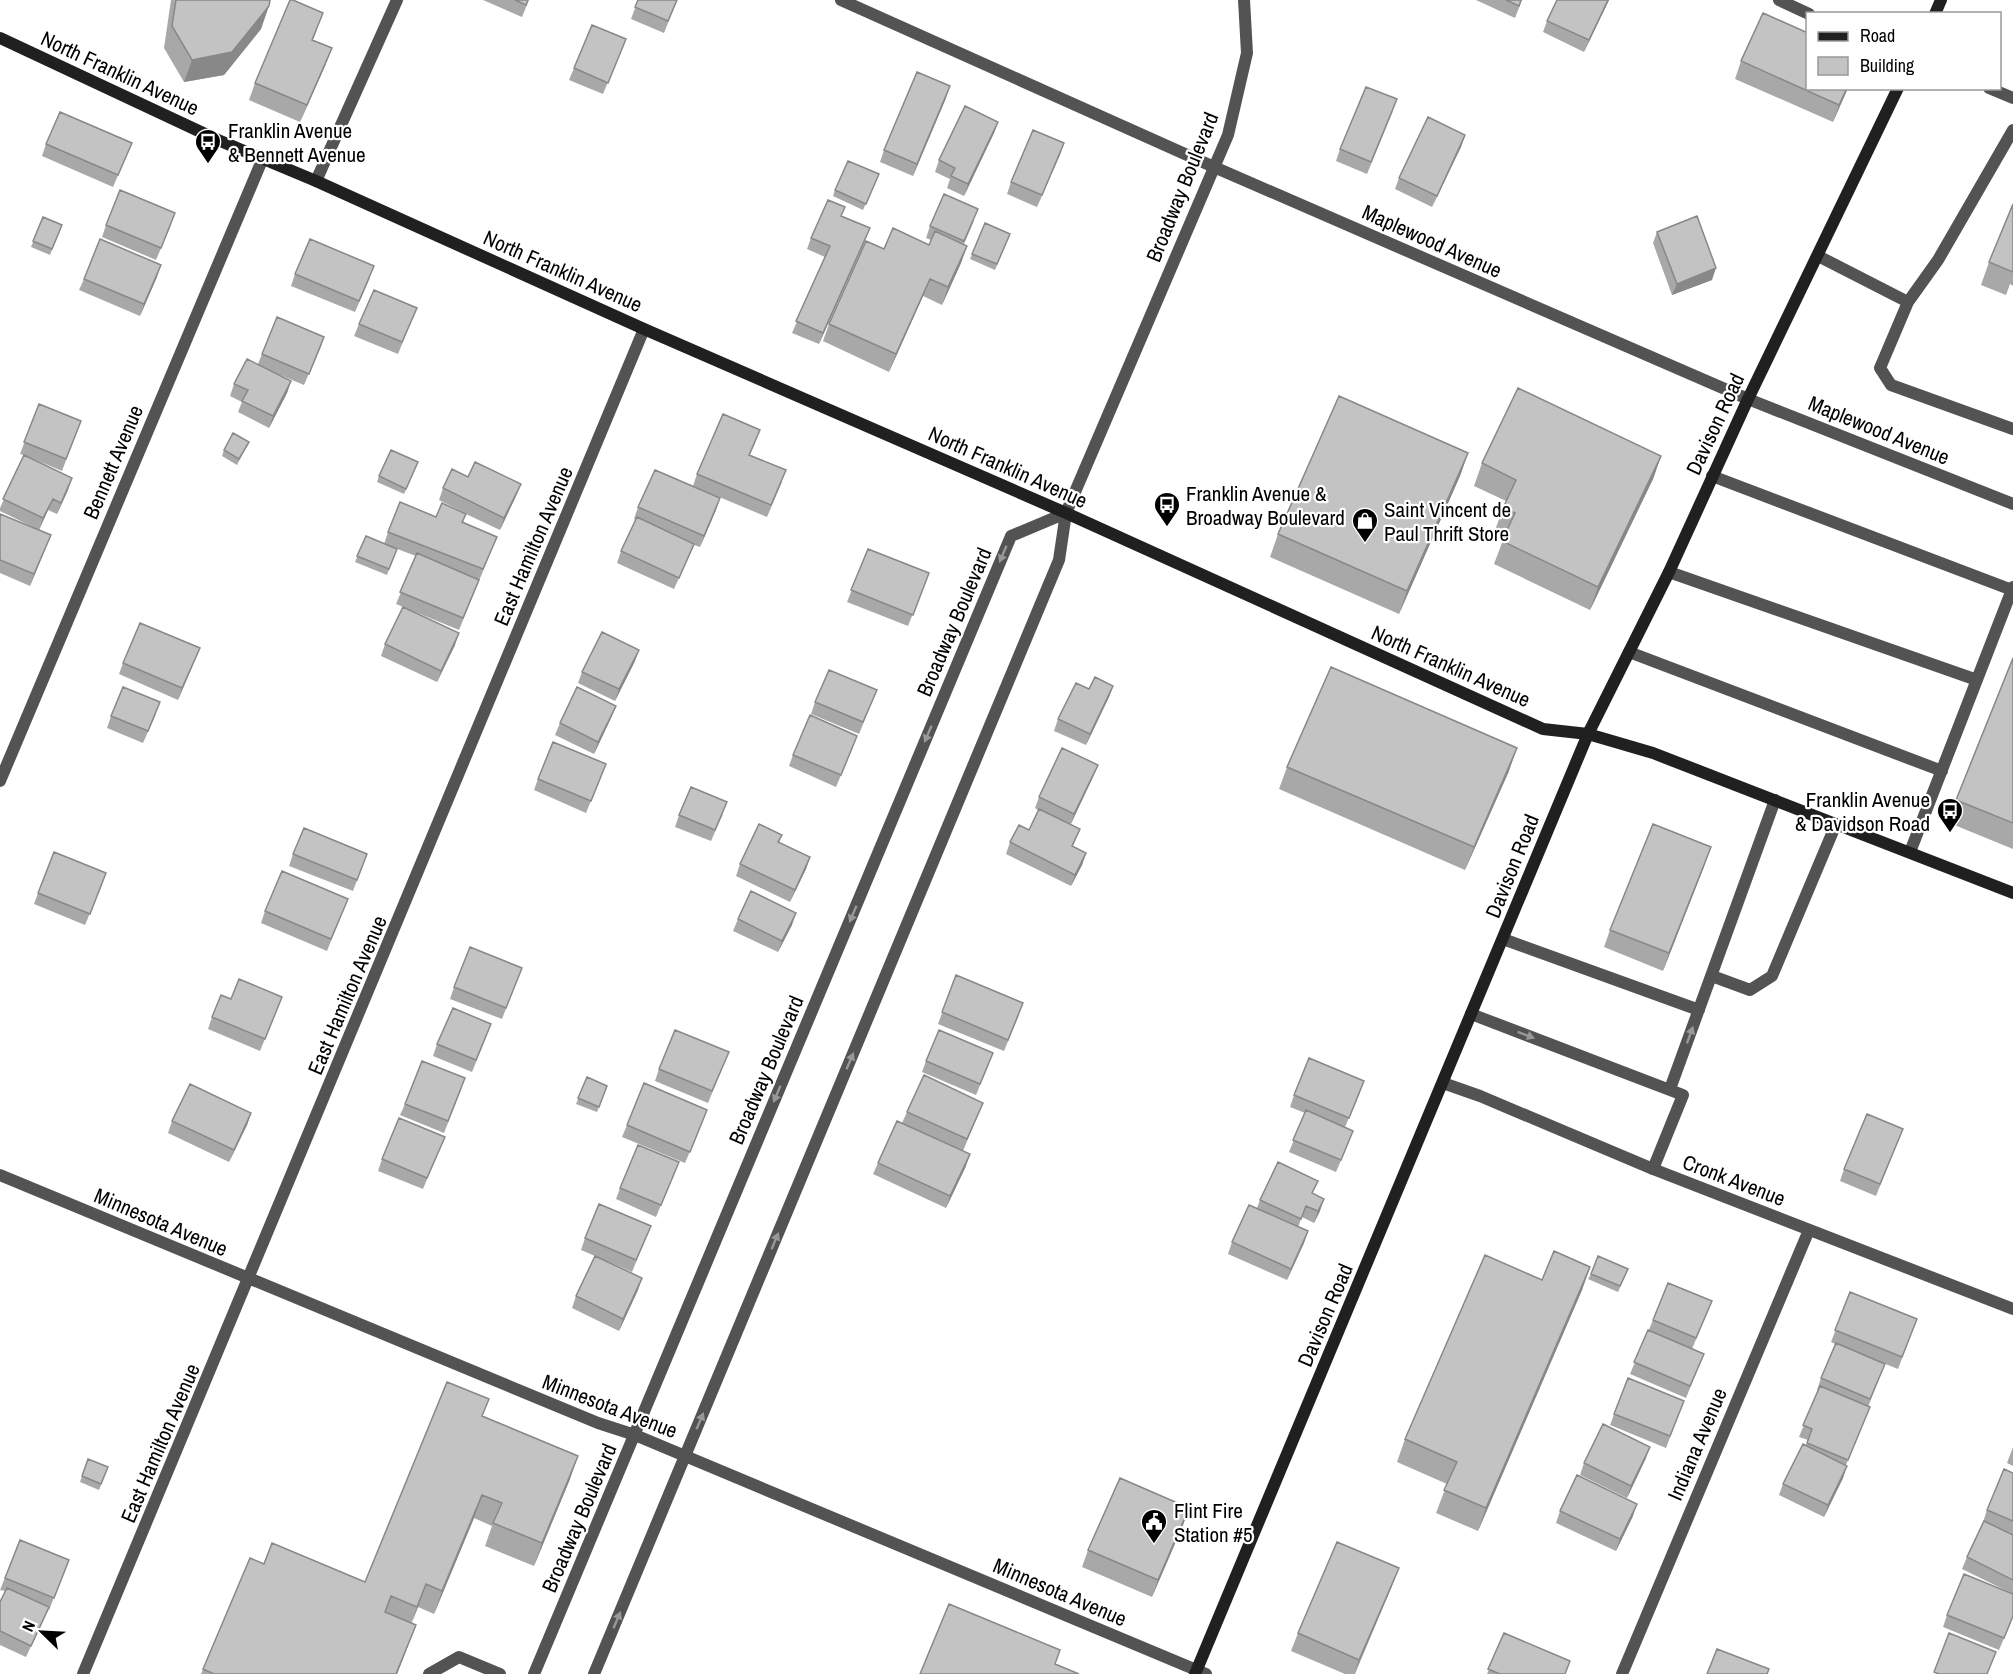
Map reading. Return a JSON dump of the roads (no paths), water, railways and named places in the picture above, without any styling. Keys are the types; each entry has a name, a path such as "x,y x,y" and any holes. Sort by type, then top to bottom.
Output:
{"street":[{"path":"316,181 397,0"},
{"name":"Maplewood Avenue","path":"841,0 1214,167 1748,399 2013,504"},
{"name":"Broadway Boulevard","path":"594,1674 1059,560 1066,513 1228,135 1247,53 1244,0"},
{"path":"1779,0 1806,13"},
{"name":"North Franklin Avenue","path":"0,38 262,158 644,329 1066,513 1543,729 1588,734 1653,753 2013,893"},
{"name":"Davison Road","path":"1199,1673 1588,734 1669,572 1748,399 1897,90"},
{"path":"1994,90 2013,98"},
{"path":"2013,130 1938,260 1908,302 1880,368 1891,385 2013,429"},
{"name":"Bennett Avenue","path":"0,781 262,158"},
{"path":"1818,256 1908,302"},
{"name":"East Hamilton Avenue","path":"83,1674 250,1281 644,329"},
{"path":"1712,476 2012,588 1910,852"},
{"name":"Broadway Boulevard","path":"534,1674 1011,536 1066,513"},
{"path":"1669,572 1977,680"},
{"path":"1629,652 1942,771"},
{"path":"1670,1089 1775,800"},
{"path":"1712,976 1750,990 1772,976 1836,824"},
{"path":"1503,939 1699,1010"},
{"path":"1471,1014 1683,1095 1653,1169"},
{"name":"Cronk Avenue","path":"1443,1083 1480,1096 1653,1169 2013,1309"},
{"name":"Minnesota Avenue","path":"0,1175 598,1424 635,1435 1199,1673"},
{"name":"Indiana Avenue","path":"1622,1674 1809,1230"},
{"path":"429,1674 459,1657 500,1674"}],"place":[{"name":"Franklin Avenue & Bennett Avenue","path":"208,165"},
{"name":"Franklin Avenue & Broadway Boulevard","path":"1167,528"},
{"name":"Saint Vincent de Paul Thrift Store","path":"1365,544"},
{"name":"Franklin Avenue & Davidson Road","path":"1950,834"},
{"name":"Flint Fire Station #5","path":"1154,1545"}]}
